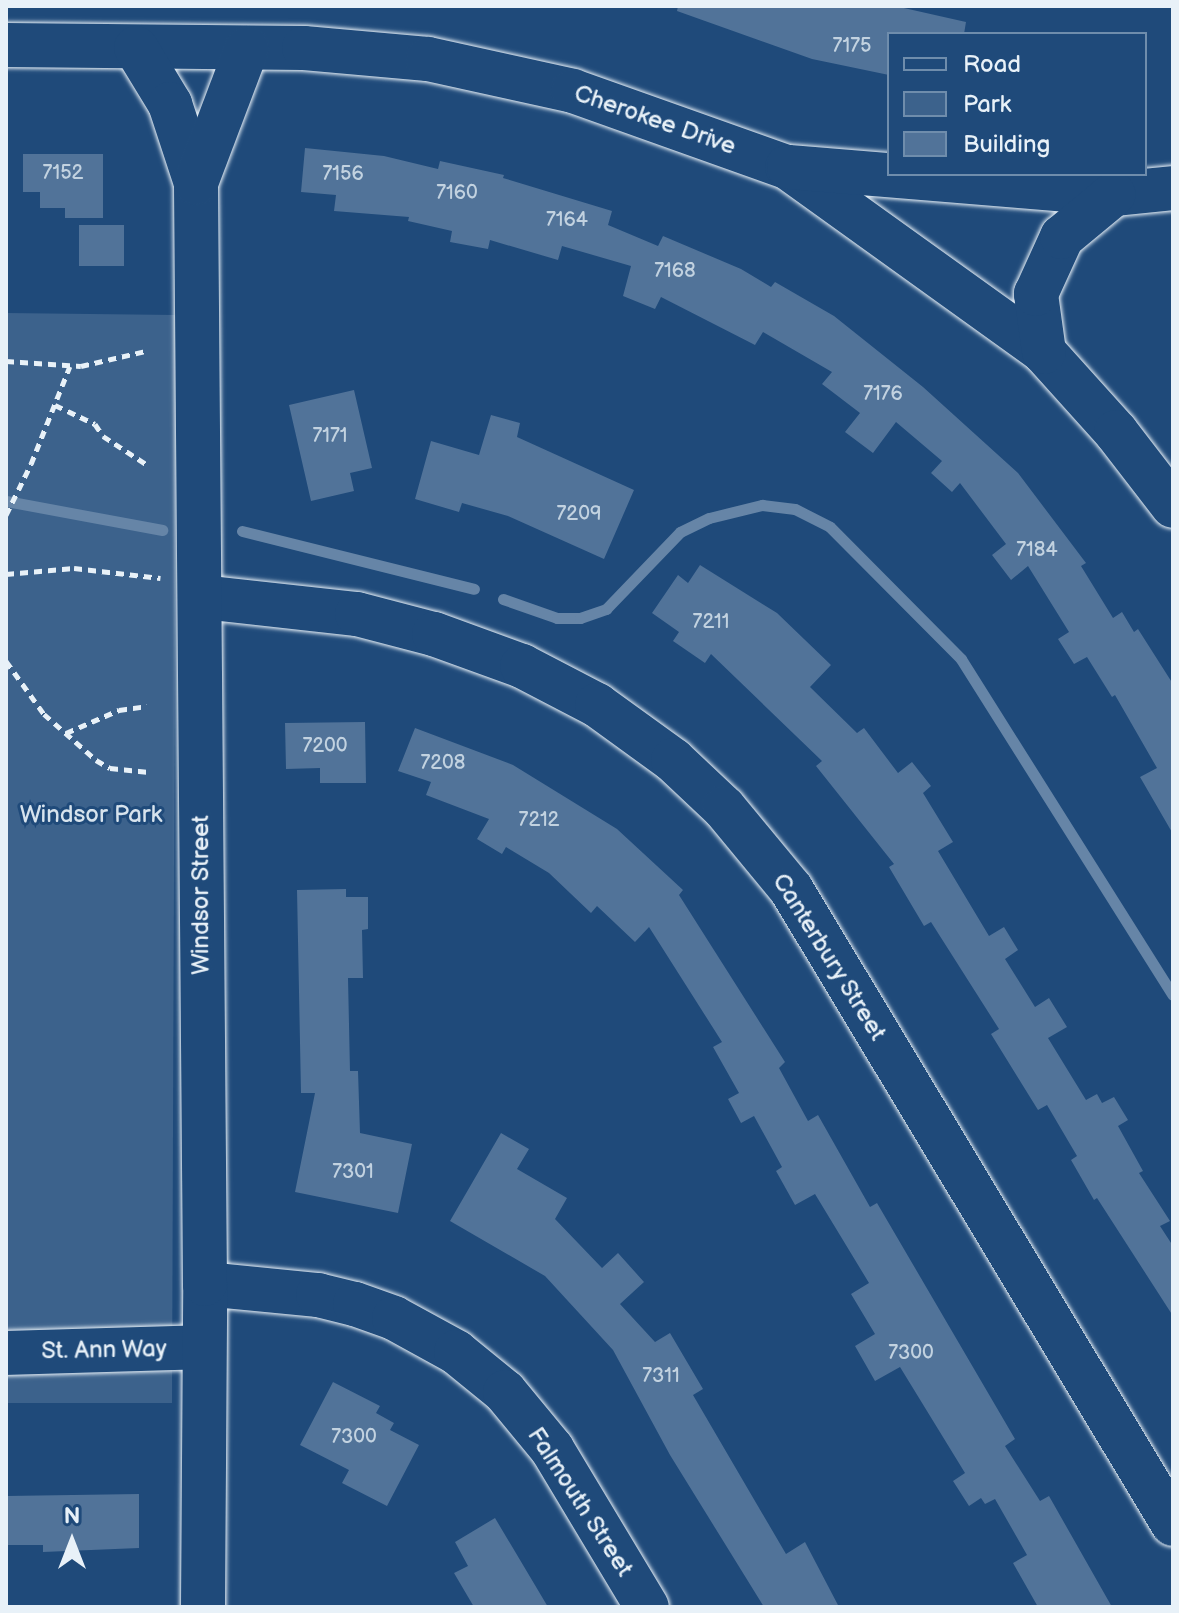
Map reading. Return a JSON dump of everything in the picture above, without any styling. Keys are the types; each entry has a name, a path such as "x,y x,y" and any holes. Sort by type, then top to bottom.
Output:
{"street":[{"name":"Cherokee Drive","path":"6,45 304,48 428,59 573,91 787,167 1044,352 1116,432 1173,506"},
{"name":"Windsor Street","path":"136,48 170,104 196,183"},
{"name":"Windsor Street","path":"203,1607 205,1284 184,588 196,183 247,48"},
{"path":"787,167 887,175"},
{"path":"896,176 1114,194 1173,188"},
{"path":"1044,352 1036,294 1062,237 1114,194"},
{"name":"Canterbury Street","path":"184,588 357,614 434,634 522,666 597,705 673,760 724,808 791,889 1173,1524"},
{"name":"Falmouth Street","path":"205,1284 318,1295 355,1304 394,1318 456,1352 505,1392 552,1449 647,1607"},
{"name":"St. Ann Way","path":"6,1353 203,1347"}],"path":[{"path":"6,361 70,366 106,362 146,351"},
{"path":"7,513 31,464 70,366"},
{"path":"55,405 95,424 103,436 146,464"},
{"path":"6,574 74,568 184,588"},
{"path":"6,661 44,714 110,768 149,772"},
{"path":"66,733 119,710 147,706"}],"green space":[{"name":"Windsor Park","path":"6,313 176,315 172,1403 6,1403"}],"building":[{"path":"678,6 895,6 966,22 964,32 887,32 887,75 812,59 677,11"},
{"path":"305,148 384,156 438,169 440,161 504,175 503,178 612,211 608,225 658,246 663,236 741,269 771,287 775,282 834,316 923,387 1018,473 1086,563 1081,566 1113,618 1122,612 1134,632 1138,629 1173,684 1173,834 1140,777 1157,768 1115,695 1112,697 1087,657 1074,664 1058,639 1069,632 1028,566 1011,580 992,555 1006,544 960,483 952,492 931,473 942,461 896,422 873,453 845,432 860,413 822,384 832,372 763,332 755,345 661,297 655,309 623,296 631,266 562,246 558,260 490,240 488,249 450,242 452,231 408,221 409,217 334,211 336,195 301,192"},
{"path":"23,154 103,154 103,218 65,218 65,208 40,208 40,192 23,192"},
{"path":"79,225 124,225 124,266 79,266"},
{"path":"354,390 372,468 350,473 354,491 311,501 289,405"},
{"path":"491,415 520,423 517,437 634,490 604,559 508,516 462,503 459,512 415,499 431,441 479,455"},
{"path":"700,565 777,613 831,665 810,687 857,733 864,728 898,773 912,762 931,786 923,793 953,842 938,851 989,936 1004,927 1018,950 1005,959 1035,1007 1049,998 1067,1027 1048,1038 1086,1100 1097,1094 1102,1103 1114,1097 1128,1120 1118,1126 1143,1171 1139,1173 1170,1221 1160,1226 1173,1246 1173,1316 1097,1198 1094,1200 1071,1160 1077,1156 1047,1105 1038,1110 991,1034 999,1029 931,922 924,926 889,867 894,864 816,766 822,761 711,654 705,663 673,641 679,632 652,613 678,575 688,583"},
{"path":"365,722 366,783 320,783 320,768 286,769 285,723"},
{"path":"415,728 513,765 617,829 683,890 679,895 785,1062 779,1068 808,1121 818,1115 870,1207 877,1203 1015,1439 1005,1446 1040,1501 1049,1496 1112,1607 1038,1607 1013,1563 1027,1555 995,1499 985,1504 981,1498 969,1506 953,1481 965,1473 900,1367 875,1381 855,1346 875,1334 851,1294 869,1283 815,1194 795,1205 776,1171 782,1167 754,1116 741,1123 728,1099 739,1093 713,1047 722,1042 649,927 635,942 597,906 591,913 549,873 506,847 502,854 477,839 489,819 426,795 431,782 398,771"},
{"path":"346,889 346,897 368,897 368,929 362,930 363,978 348,978 350,1071 358,1071 360,1133 412,1144 398,1213 295,1192 315,1093 301,1093 297,890"},
{"path":"501,1133 529,1149 517,1169 567,1198 555,1219 602,1268 618,1253 644,1282 620,1304 655,1342 670,1333 703,1389 693,1395 786,1554 805,1542 839,1607 764,1607 670,1455 613,1350 545,1276 450,1221"},
{"path":"333,1382 380,1406 376,1413 394,1423 390,1430 419,1445 387,1506 342,1483 349,1470 300,1445"},
{"path":"139,1494 139,1548 43,1552 43,1545 6,1545 6,1496"},
{"path":"495,1518 548,1607 474,1607 454,1573 468,1566 455,1542"}],"waterway":[{"path":"6,501 162,530"},
{"path":"503,599 557,618 580,618 606,609 680,532 709,518 762,505 795,509 830,527 961,659 1173,995"},
{"path":"242,531 474,589"}]}
